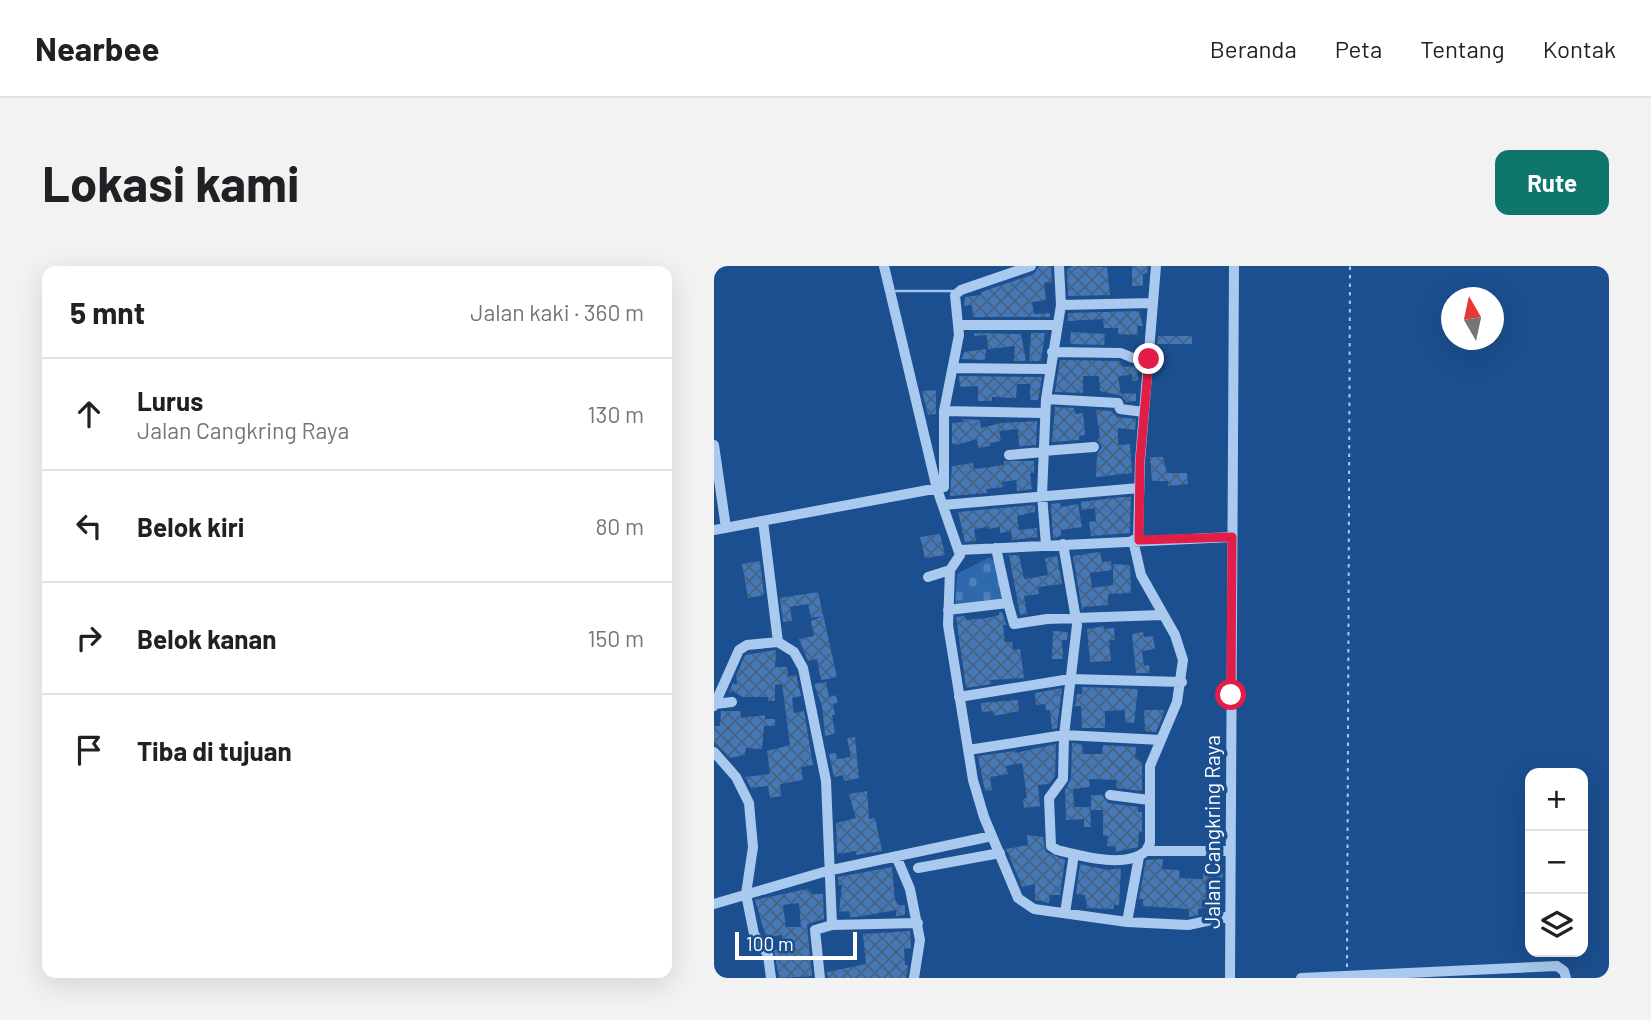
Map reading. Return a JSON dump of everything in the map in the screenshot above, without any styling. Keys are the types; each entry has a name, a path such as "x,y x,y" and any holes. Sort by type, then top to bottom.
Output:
{"street":[{"path":"884,266 937,489 959,550 959,559 950,570 928,577"},
{"path":"714,530 937,489 946,484 944,411 954,368 959,325 957,292 1031,266"},
{"path":"1046,545 1042,495 1043,451 1049,369 1061,305 1059,266"},
{"path":"1127,922 1143,854 1150,844 1150,766 1182,682 1181,653 1175,635 1161,615 1142,575 1136,540 1156,266"},
{"name":"Jalan Cangkring Raya","path":"1230,978 1234,266"},
{"path":"1061,305 1153,303"},
{"path":"959,325 1057,325"},
{"path":"1052,352 1121,353 1133,358 1149,359"},
{"path":"954,368 1049,369"},
{"path":"1046,398 1118,403 1119,409 1144,412"},
{"path":"944,411 1045,413"},
{"path":"714,445 726,528"},
{"path":"1009,455 1094,447"},
{"path":"943,505 1139,488"},
{"path":"762,521 778,642"},
{"path":"959,550 1232,537"},
{"path":"1063,544 1076,618 1064,735 1063,779 1049,798 1050,840 1054,849 1106,859 1143,854 1231,851"},
{"path":"996,548 1014,624 1076,618 1161,615"},
{"path":"950,570 948,610 959,697 977,799 1022,902 1034,909 1127,922 1188,925 1230,916"},
{"path":"948,610 1009,603"},
{"path":"714,705 739,650 747,645 778,642 789,647 798,658 810,698 825,781 827,872 832,925"},
{"path":"959,697 1070,679 1182,682"},
{"path":"714,705 732,702"},
{"path":"968,750 1064,735 1161,740"},
{"path":"714,752 736,777 749,803 753,847 746,894 754,934 768,954 771,978"},
{"path":"1110,795 1149,800"},
{"path":"714,904 827,872 992,835"},
{"path":"918,868 1000,853"},
{"path":"1065,913 1074,854"},
{"path":"896,856 910,889 918,923 920,946 914,978"},
{"path":"820,978 815,930 832,925 918,923"},
{"path":"1301,978 1558,966 1564,971 1566,978"}],"path":[{"path":"1347,975 1350,266"}],"green space":[{"path":"990,557 997,561 1006,602 955,607 957,574"}],"building":[{"path":"1039,266 1051,266 1052,282 1044,283 1046,300 1032,302 1034,314 1050,313 1050,317 973,317 972,305 964,306 965,297 981,295 981,292 1034,274"},
{"path":"1074,266 1107,267 1110,295 1068,296 1067,269"},
{"path":"1132,266 1148,266 1147,273 1143,274 1143,286 1132,286"},
{"path":"1139,311 1143,326 1137,326 1138,335 1118,334 1118,328 1104,328 1103,319 1068,321 1068,313"},
{"path":"1071,332 1105,334 1104,345 1070,344"},
{"path":"974,333 1021,334 1026,361 1014,361 1015,346 988,349 987,335 974,336"},
{"path":"1031,333 1045,333 1041,361 1029,361"},
{"path":"1158,336 1192,336 1192,344 1157,344"},
{"path":"986,349 985,360 962,359 964,352"},
{"path":"1060,360 1119,361 1123,367 1137,366 1138,381 1132,381 1132,374 1118,377 1121,394 1136,393 1136,401 1126,402 1122,396 1100,391 1099,376 1083,376 1083,393 1055,392"},
{"path":"959,376 1042,377 1038,400 1030,400 1030,384 1017,384 1016,398 992,397 992,401 978,401 978,386 960,387"},
{"path":"936,390 936,414 928,415 922,391"},
{"path":"1055,407 1074,408 1075,414 1083,413 1085,435 1079,436 1079,440 1052,442"},
{"path":"1096,410 1112,411 1118,417 1136,419 1135,430 1118,428 1118,445 1130,444 1132,473 1096,477 1097,454 1102,447 1097,440 1100,437"},
{"path":"963,419 980,420 981,428 1001,423 1037,421 1036,445 1013,447 1019,446 1018,429 999,431 1001,441 990,443 990,446 978,448 977,439 956,445 952,443 952,423 963,422"},
{"path":"1150,457 1163,457 1167,473 1187,473 1188,484 1168,486 1168,481 1152,481"},
{"path":"1004,461 1034,461 1034,473 1030,473 1032,489 1017,491 1016,480 1002,482 1003,487 986,489 987,493 950,496 952,466 973,463 974,469 1004,465"},
{"path":"1131,497 1130,533 1091,536 1089,522 1096,521 1095,508 1081,510 1081,502"},
{"path":"1060,503 1061,507 1078,504 1082,527 1061,530 1061,536 1053,538 1051,504"},
{"path":"1035,505 1035,512 1017,516 1019,530 1037,528 1037,537 1012,540 1011,531 1000,533 1000,527 988,527 974,529 976,541 965,542 958,512"},
{"path":"940,534 945,555 925,558 920,537"},
{"path":"1100,552 1102,562 1111,561 1112,570 1090,573 1092,588 1113,585 1113,564 1130,565 1131,593 1108,594 1108,605 1084,607 1082,610 1073,556"},
{"path":"1009,555 1019,555 1024,579 1048,575 1045,558 1057,556 1062,584 1038,587 1039,594 1024,596 1027,614 1020,615"},
{"path":"760,561 764,595 748,598 742,564"},
{"path":"818,592 837,677 821,680 817,659 808,661 799,639 814,636 811,621 823,616 811,618 808,604 790,607 792,621 783,622 780,598"},
{"path":"999,612 1002,612 1006,625 1003,625 1005,642 1012,642 1013,650 1020,649 1024,678 990,680 991,684 966,688 956,617 965,616 966,620 987,618 999,615"},
{"path":"1104,626 1104,629 1114,628 1115,640 1109,640 1111,661 1090,662 1087,629"},
{"path":"1053,631 1068,632 1067,640 1062,640 1063,659 1052,659"},
{"path":"1143,632 1144,637 1153,636 1155,649 1142,651 1144,666 1149,665 1150,673 1136,673 1132,634"},
{"path":"776,650 775,667 787,667 788,677 796,675 801,696 792,698 794,713 804,711 813,765 801,767 803,780 780,784 781,796 770,798 768,786 751,788 745,777 770,774 767,751 790,745 782,684 775,685 775,701 768,701 768,697 743,697 732,691 729,693 733,683 737,685 736,676 745,655"},
{"path":"826,682 829,697 836,695 838,703 833,704 835,734 825,736 822,706 814,684"},
{"path":"1082,687 1138,689 1134,723 1125,722 1125,710 1105,711 1105,728 1082,728 1081,706 1075,706 1077,694 1082,694"},
{"path":"1062,688 1057,728 1052,729 1050,710 1046,710 1045,704 1036,705 1035,693"},
{"path":"1018,700 1019,711 994,716 993,711 982,712 981,703"},
{"path":"1144,710 1165,710 1156,732 1145,731"},
{"path":"721,711 741,711 741,718 765,715 765,719 775,719 775,726 764,726 762,749 746,748 745,755 730,758 714,742 714,726 720,726"},
{"path":"855,737 859,778 844,781 843,775 834,777 829,754 836,753 837,759 851,757 847,738"},
{"path":"1072,743 1082,744 1083,754 1102,754 1103,745 1136,747 1135,758 1142,762 1142,791 1116,788 1117,780 1089,779 1090,787 1073,789 1074,807 1090,807 1091,827 1084,827 1084,819 1066,820 1065,790 1071,779"},
{"path":"1056,744 1055,776 1049,784 1038,785 1040,806 1024,808 1023,799 1027,798 1022,763 1006,766 1008,774 990,777 992,790 985,791 978,756 1015,753"},
{"path":"867,791 869,819 875,818 882,851 856,855 856,851 837,854 836,823 856,818 849,794"},
{"path":"1091,795 1102,795 1108,803 1138,807 1138,812 1142,812 1142,832 1139,832 1138,847 1115,852 1116,847 1107,846 1108,836 1103,835 1103,810 1091,810"},
{"path":"1027,835 1043,837 1046,852 1065,860 1060,895 1050,895 1049,903 1035,900 1035,884 1022,887 1006,849 1028,845"},
{"path":"1163,859 1162,869 1180,870 1179,878 1203,879 1203,868 1223,868 1223,906 1198,909 1198,915 1189,917 1189,909 1143,906 1143,899 1139,899 1146,860"},
{"path":"1080,864 1108,870 1121,868 1119,905 1114,905 1114,909 1087,908 1085,895 1076,894"},
{"path":"892,867 895,900 898,905 905,905 905,915 896,916 896,910 856,917 850,917 849,911 839,912 842,885 838,885 838,877"},
{"path":"807,889 812,894 823,894 824,919 807,924 812,976 779,978 774,950 782,949 782,935 766,937 755,900","holes":["799,903 801,927 786,927 783,905"]},
{"path":"910,931 911,948 904,949 905,965 908,965 906,978 828,978 827,972 866,964 863,934"}],"waterway":[{"path":"896,291 954,291"}],"route":[{"path":"1149,359 1140,461 1139,540 1232,537 1231,695"}]}
